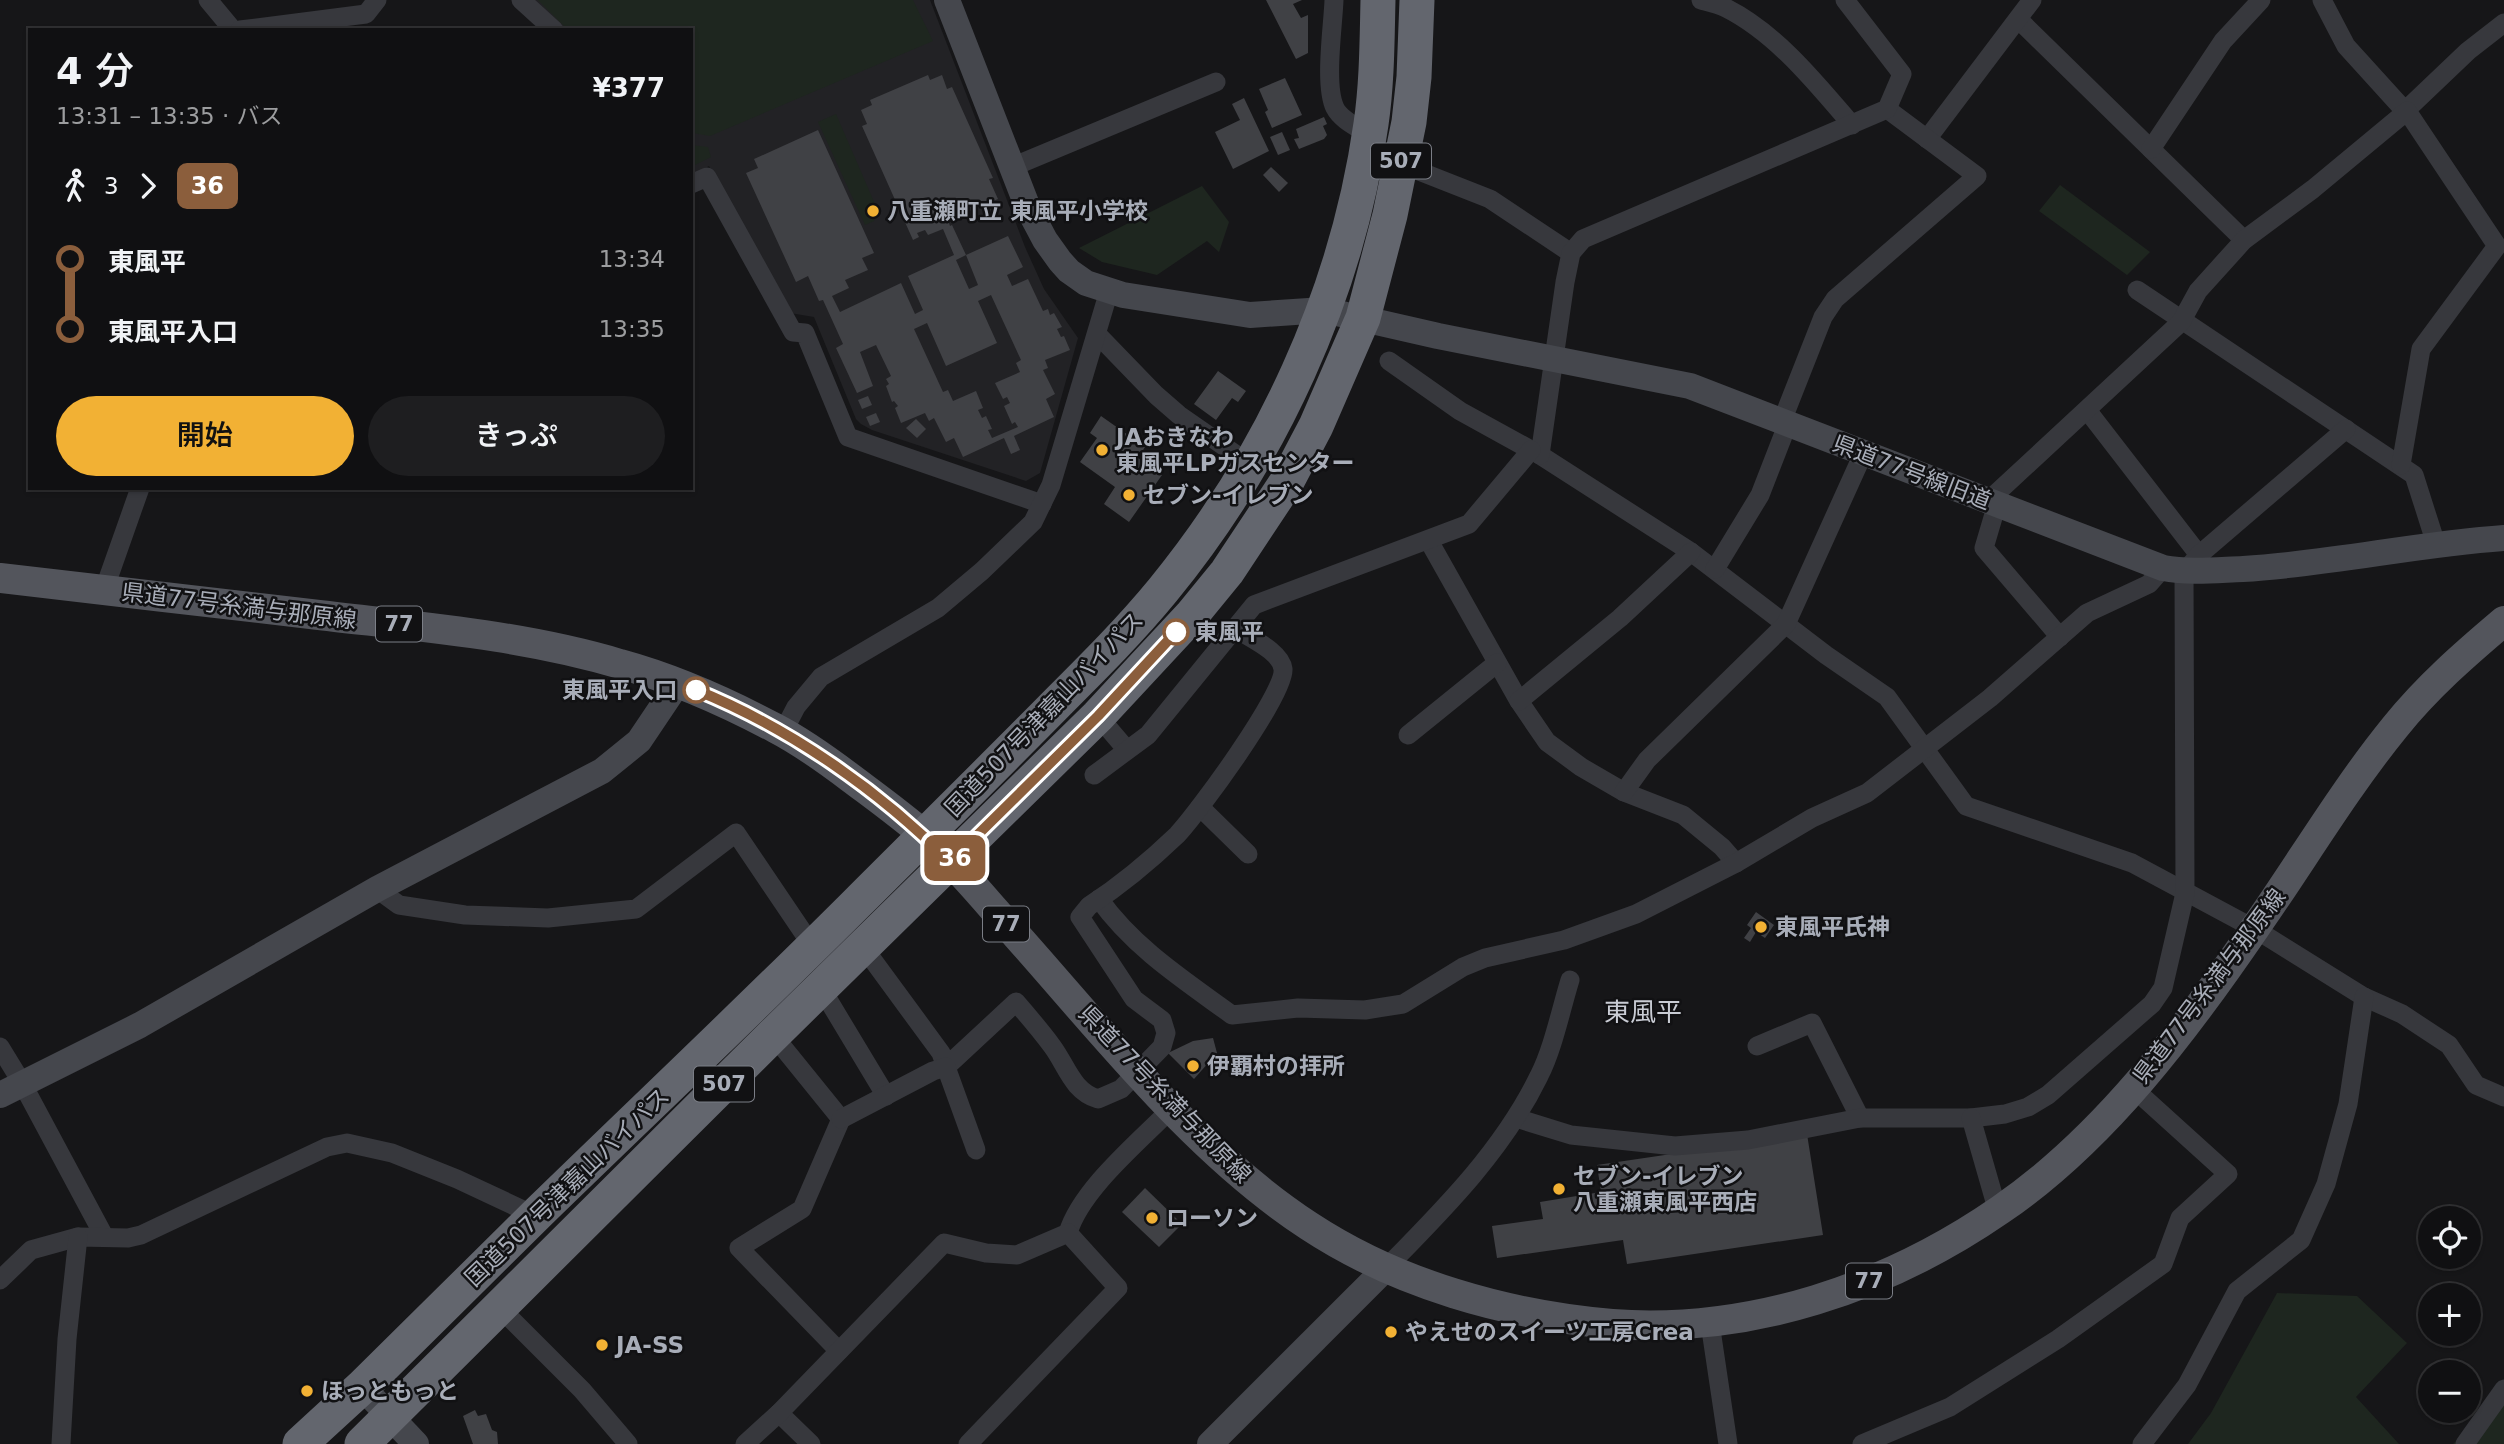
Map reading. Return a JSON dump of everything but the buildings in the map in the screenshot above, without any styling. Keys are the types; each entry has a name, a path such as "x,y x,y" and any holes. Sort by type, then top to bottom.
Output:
{"highway":[{"name":"507","path":"1324,310 1353,214 1369,135 1376,81 1378,0"},
{"name":"507","path":"1363,318 1401,164 1414,77 1417,0"},
{"name":"国道507号津嘉山バイパス","path":"300,1444 362,1387 813,947 1103,656 1161,593 1204,538 1251,465 1294,379 1324,310"},
{"name":"国道507号津嘉山バイパス","path":"362,1444 772,1035 864,948 1098,716 1191,616 1227,572 1286,483 1316,426 1363,318"}],"main road":[{"name":"県道77号糸満与那原線","path":"0,578 465,632 566,650 622,664 709,695 783,732 881,799 924,836 978,891 1172,1108 1258,1189 1306,1224 1345,1248 1444,1290 1507,1308 1574,1321 1639,1326 1710,1323 1813,1301 1866,1282 1916,1261 1998,1212 2055,1167 2133,1088 2201,1004 2398,723 2451,666 2504,621"}],"street":[{"path":"208,0 231,28"},
{"path":"256,28 366,14 377,0"},
{"path":"521,0 552,28"},
{"name":"県道77号線旧道","path":"947,0 1028,208 1045,240 1069,271 1086,283 1108,291 1250,315 1324,310 1690,386 1992,503 2182,565 2267,567 2350,559 2436,544 2495,539"},
{"path":"1334,0 1330,87 1336,110 1369,135"},
{"path":"1701,0 1725,7 1765,34 1819,87 1852,125"},
{"path":"1094,775 1148,735 1254,605 1469,524 1535,453 1571,253 1583,239 1887,110 1902,74 1845,0"},
{"path":"1927,139 2032,0"},
{"path":"2151,149 2223,41 2261,0"},
{"path":"2322,0 2346,46 2405,111 2468,51 2504,23"},
{"path":"2018,19 2244,240"},
{"path":"1012,167 1216,82"},
{"path":"1715,569 1760,495 1823,317 1835,299 1978,176 1887,110"},
{"path":"2060,637 1984,548 1992,503 2181,322 2198,291 2244,240 2313,190 2407,111 2497,246 2421,349 2401,465"},
{"path":"1401,164 1490,199 1571,253"},
{"path":"693,183 707,177 793,332 805,332 848,438 1042,504"},
{"path":"2137,290 2181,322 2414,475 2436,544"},
{"path":"783,732 796,707 821,677 937,608 982,571 1033,522 1051,485 1108,291"},
{"path":"1097,334 1179,415 1251,465"},
{"path":"1389,362 1460,411 1535,453 1691,552 1826,656 1888,697 1966,806 2132,863 2255,929 2364,997 2402,1014 2449,1045 2476,1085 2504,1097"},
{"path":"1516,1118 1571,1135 1675,1146 1748,1140 1860,1118 1971,1118 2005,1114 2028,1107 2048,1095 2152,1004 2163,988 2185,893 2182,565 2087,410"},
{"path":"1099,899 1112,917 1152,957 1232,1015 1298,1008 1365,1010 1403,1004 1464,967 1485,958 1564,940 1636,914 1736,863 1812,818 1867,793 1990,698 2087,613 2182,565 2346,429"},
{"path":"1624,792 1647,760 1786,624 1863,454"},
{"path":"104,590 139,490"},
{"path":"2495,539 2504,562"},
{"path":"1429,541 1519,701 1547,742 1581,767 1624,792 1684,816 1722,847 1736,863"},
{"path":"1519,701 1620,618 1691,552"},
{"path":"839,1351 739,1248 802,1209 841,1119 933,1070 946,1067 1016,1002 1054,1049 1080,1090 1088,1096 1098,1099 1121,1089 1162,1047 1166,1034 1162,1020 1134,999 1080,918 1090,905 1177,834 1200,807 1253,731 1283,678 1283,666 1275,654 1235,628"},
{"path":"1408,735 1497,663"},
{"path":"11,1089 141,1025 377,889 602,771 639,741 678,683"},
{"path":"1098,716 1127,750"},
{"path":"1200,807 1248,854"},
{"path":"377,889 399,905 465,915 548,918 636,909 736,833 813,947"},
{"path":"864,948 942,1054 976,1150"},
{"path":"1210,1444 1437,1216 1480,1168 1516,1118 1541,1074 1570,979"},
{"path":"821,988 886,1096"},
{"path":"2142,1444 2188,1385 2236,1291 2301,1240 2326,1184 2348,1104 2364,997"},
{"path":"1757,1046 1812,1023 1860,1118"},
{"path":"772,1035 841,1119"},
{"path":"0,1047 11,1089 104,1236"},
{"path":"1862,1444 1950,1407 2058,1339 2163,1264 2180,1218 2228,1174 2133,1088"},
{"path":"1068,1233 1073,1215 1116,1164 1172,1108"},
{"path":"1971,1118 1998,1212"},
{"path":"0,1280 31,1250 78,1237 128,1238 141,1235 327,1147 347,1143 369,1146 403,1157 457,1178 536,1216"},
{"path":"745,1444 779,1413 944,1243 986,1253 1017,1255 1068,1233"},
{"path":"968,1444 1118,1288 1068,1233"},
{"path":"61,1444 66,1339 78,1237"},
{"path":"500,1308 582,1390 628,1444"},
{"path":"1710,1323 1728,1444"},
{"path":"362,1387 416,1444"},
{"path":"2465,1444 2504,1389"},
{"path":"779,1413 811,1444"}],"shaded area":[{"name":"八重瀬町立 東風平小学校","path":"532,0 930,0 1025,247 1044,289 1078,338 1040,473 1026,481 872,430 856,419 814,317 790,313 709,166 693,174 693,28 563,28"},
{"path":"538,0 913,0 933,41 710,136 693,133 693,28 566,28"},
{"path":"836,114 878,211 874,221 865,225 818,122"},
{"path":"693,145 708,147 711,157 693,166"},
{"path":"2060,185 2150,252 2127,275 2039,211"},
{"path":"1202,186 1229,222 1219,252 1207,241 1157,275 1102,262 1079,248"},
{"path":"2277,1293 2357,1296 2407,1343 2356,1397 2399,1444 2188,1444 2211,1413"},
{"path":"2504,1392 2504,1444 2453,1444 2475,1423 2481,1423 2481,1418"}],"bus line":[{"name":"36","path":"696,690 783,732 813,751 881,799 950,862 1098,716 1176,632"}],"place":[{"name":"八重瀬町立 東風平小学校","path":"873,211"},
{"name":"JAおきなわ 東風平LPガスセンター","path":"1102,450"},
{"name":"セブン-イレブン","path":"1129,495"},
{"name":"東風平","path":"1176,632"},
{"name":"東風平入口","path":"696,690"},
{"name":"東風平氏神","path":"1761,927"},
{"name":"伊覇村の拝所","path":"1193,1066"},
{"name":"セブン-イレブン 八重瀬東風平西店","path":"1559,1189"},
{"name":"ローソン","path":"1152,1218"},
{"name":"やえせのスイーツ工房Crea","path":"1391,1332"},
{"name":"JA-SS","path":"602,1345"},
{"name":"ほっともっと","path":"307,1391"}],"district":[{"name":"東風平","path":"1643,1012"}]}
